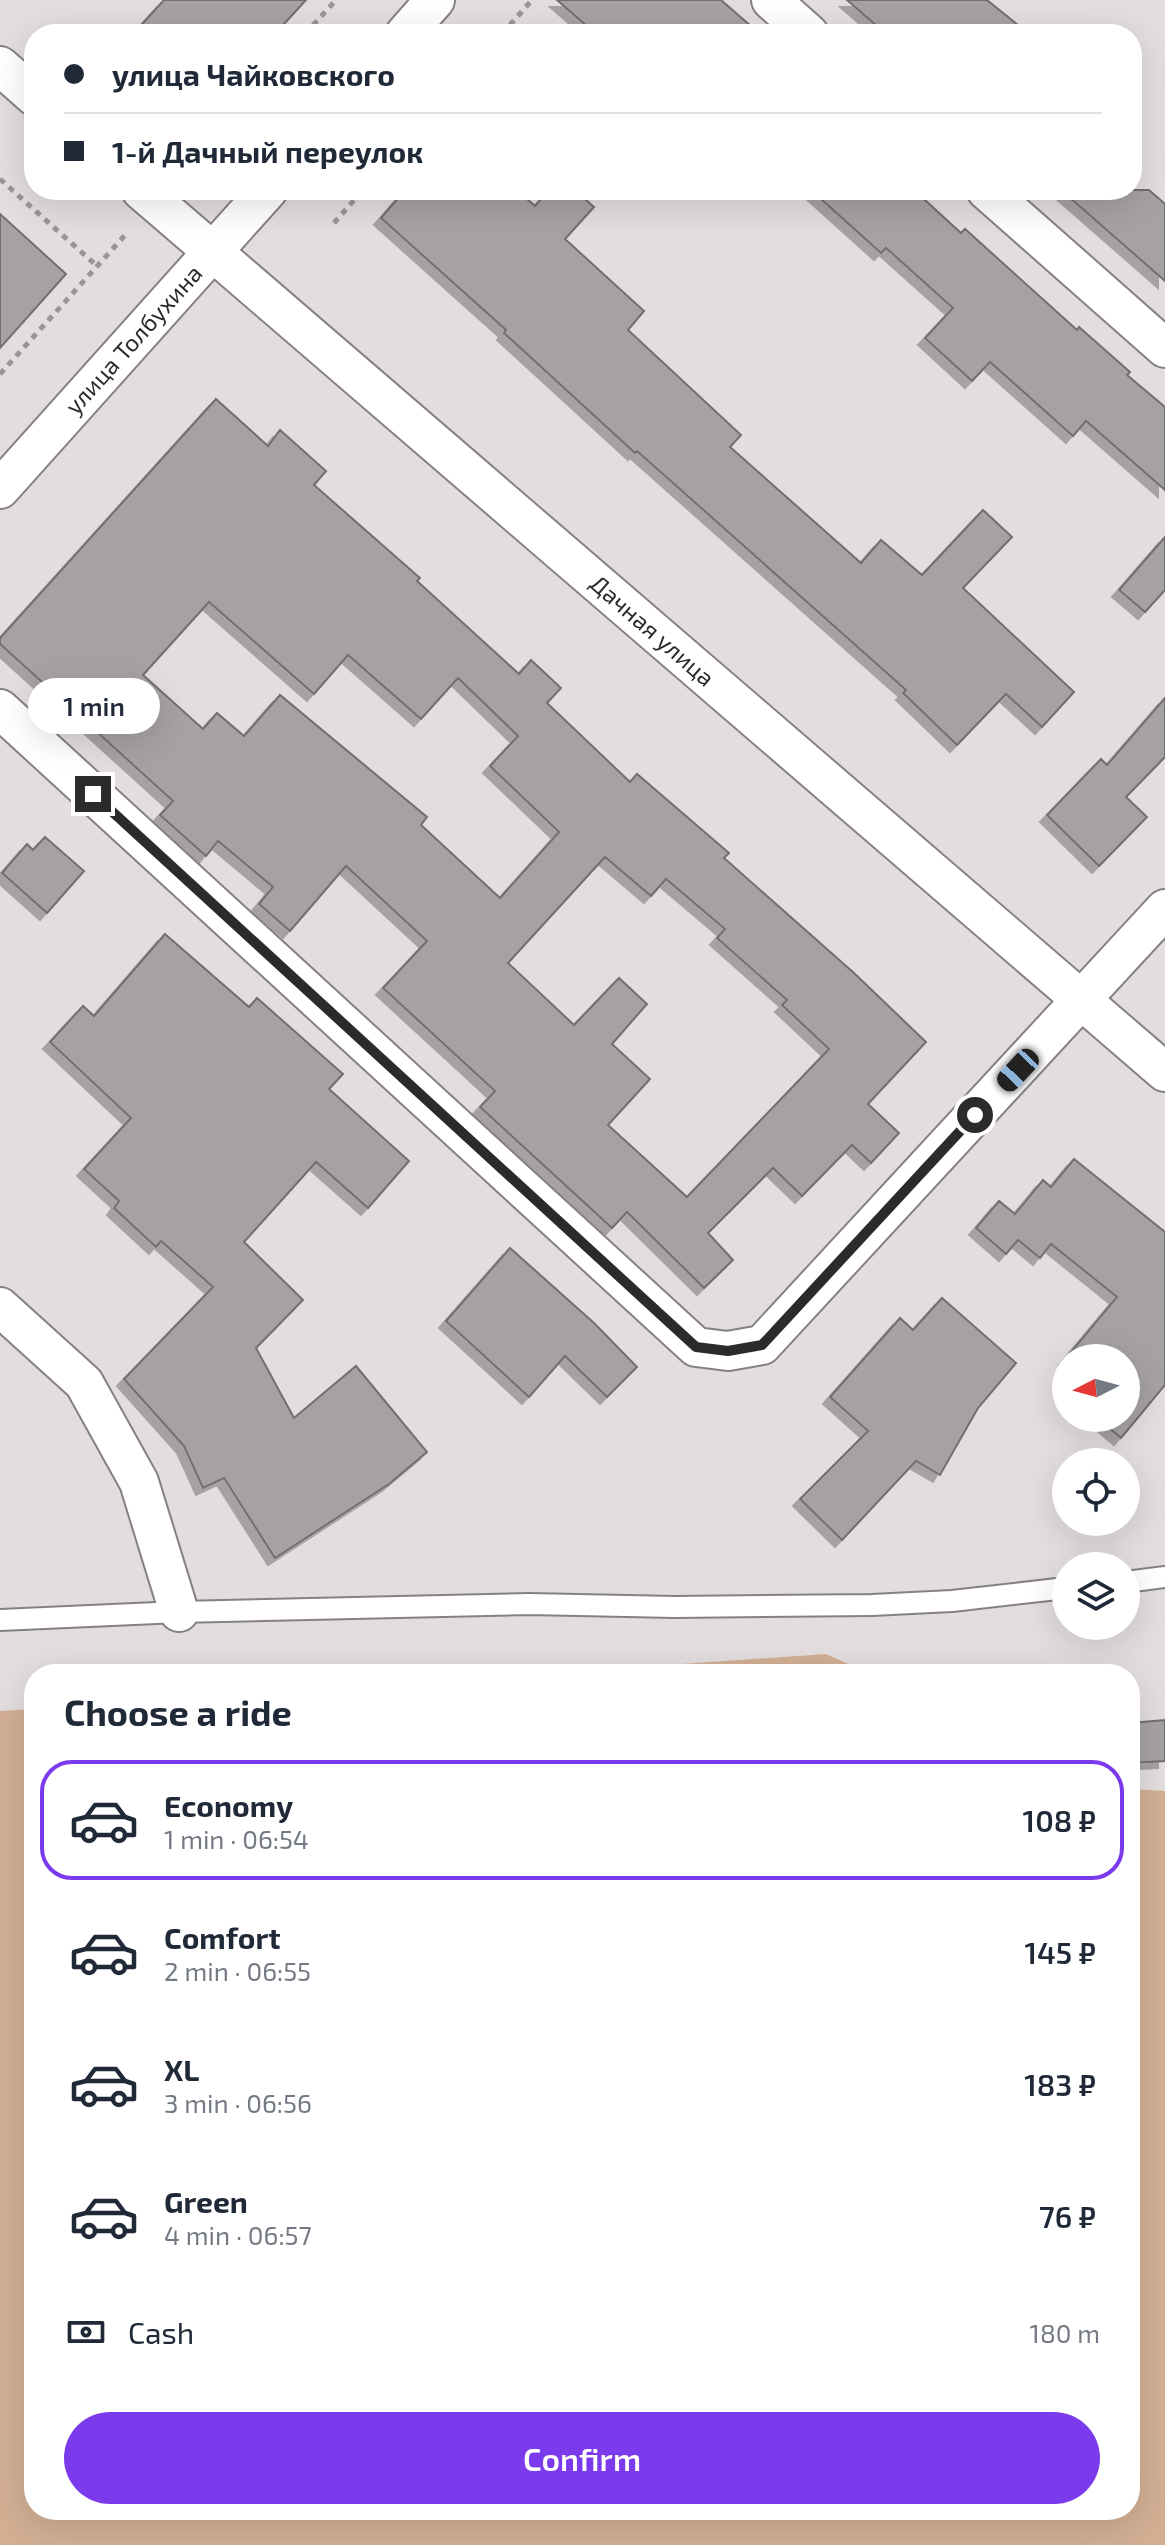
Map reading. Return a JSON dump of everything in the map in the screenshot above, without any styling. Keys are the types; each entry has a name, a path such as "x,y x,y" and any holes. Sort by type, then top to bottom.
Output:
{"street":[{"path":"414,24 435,0"},
{"path":"771,0 798,24"},
{"path":"0,66 24,87"},
{"name":"Дачная улица","path":"152,200 1165,1072"},
{"name":"улица Толбухина","path":"0,489 259,200"},
{"path":"997,200 1165,348"},
{"path":"0,709 696,1347 728,1351 762,1345 1165,909"},
{"path":"0,1307 84,1383 139,1482 179,1612"}],"lane":[{"path":"1140,1580 1165,1577"},
{"path":"0,1620 179,1612 529,1604 675,1607 872,1605 952,1601 1052,1590"}],"path":[{"path":"314,24 336,0"},
{"path":"511,24 532,0"},
{"path":"0,179 97,266"},
{"path":"0,374 97,266 144,200"},
{"path":"334,223 354,200"}],"shaded area":[{"path":"826,1654 848,1664 682,1664"},
{"path":"24,1710 24,2520 1140,2520 1140,1790 1165,1791 1165,2545 0,2545 0,1711"}],"building":[{"path":"164,0 306,0 284,24 142,24"},
{"path":"557,0 721,0 749,24 585,24"},
{"path":"847,0 987,0 1017,24 875,24"},
{"path":"1142,190 1149,190 1165,204 1165,281 1072,200 1142,200"},
{"path":"396,200 528,200 535,206 540,200 586,200 594,207 565,239 644,311 628,330 741,435 730,447 861,563 881,540 922,575 983,510 1012,537 963,588 1074,692 1042,727 1006,694 957,745 903,693 906,690 637,451 635,453 504,333 506,330 381,218"},
{"path":"822,200 925,200 961,233 965,229 1077,330 1079,327 1130,372 1127,375 1165,407 1165,490 1086,421 1073,436 990,362 972,381 925,338 953,308 886,248 881,253"},
{"path":"0,214 66,274 0,348"},
{"path":"216,399 268,446 280,430 326,471 314,485 420,578 417,581 519,674 531,660 561,688 547,703 630,782 637,774 729,853 724,858 854,973 926,1042 868,1104 899,1133 871,1163 852,1145 802,1196 773,1168 708,1233 733,1260 704,1288 627,1212 612,1228 480,1107 495,1091 383,988 427,941 346,866 290,931 259,904 273,887 218,841 206,856 160,815 173,801 0,644 0,638","holes":["209,602 314,694 348,655 421,719 458,678 518,736 490,766 559,832 500,898 421,825 427,817 280,695 244,736 217,713 203,729 143,675","605,857 651,896 666,879 725,929 717,938 787,1000 782,1005 829,1049 687,1197 608,1125 650,1079 612,1044 647,1004 619,978 574,1025 508,963"]},
{"path":"1165,537 1165,590 1145,612 1119,590"},
{"path":"1165,698 1165,757 1126,797 1147,817 1099,866 1047,815 1101,759 1107,765"},
{"path":"45,837 84,871 47,913 2,873 27,844 33,850"},
{"path":"165,934 249,1007 257,998 343,1074 329,1089 409,1161 368,1208 316,1162 244,1242 303,1300 256,1348 294,1418 356,1366 427,1452 389,1484 275,1558 224,1478 203,1488 184,1446 124,1379 213,1287 161,1241 156,1247 114,1208 119,1201 84,1169 131,1118 50,1042 83,1006 94,1016"},
{"path":"1074,1159 1165,1232 1165,1385 1140,1415 1140,1344 1078,1344 1117,1297 1051,1244 1040,1258 1018,1240 1006,1254 976,1228 999,1201 1015,1214 1043,1180 1051,1187"},
{"path":"510,1248 594,1323 637,1367 607,1397 565,1356 529,1397 446,1321"},
{"path":"942,1298 1016,1363 978,1408 940,1475 916,1461 842,1540 800,1499 868,1431 830,1397 900,1318 913,1330"},
{"path":"1165,1720 1165,1761 1140,1762 1140,1722"}],"route":[{"path":"93,794 696,1347 728,1351 762,1345 975,1115"}]}
